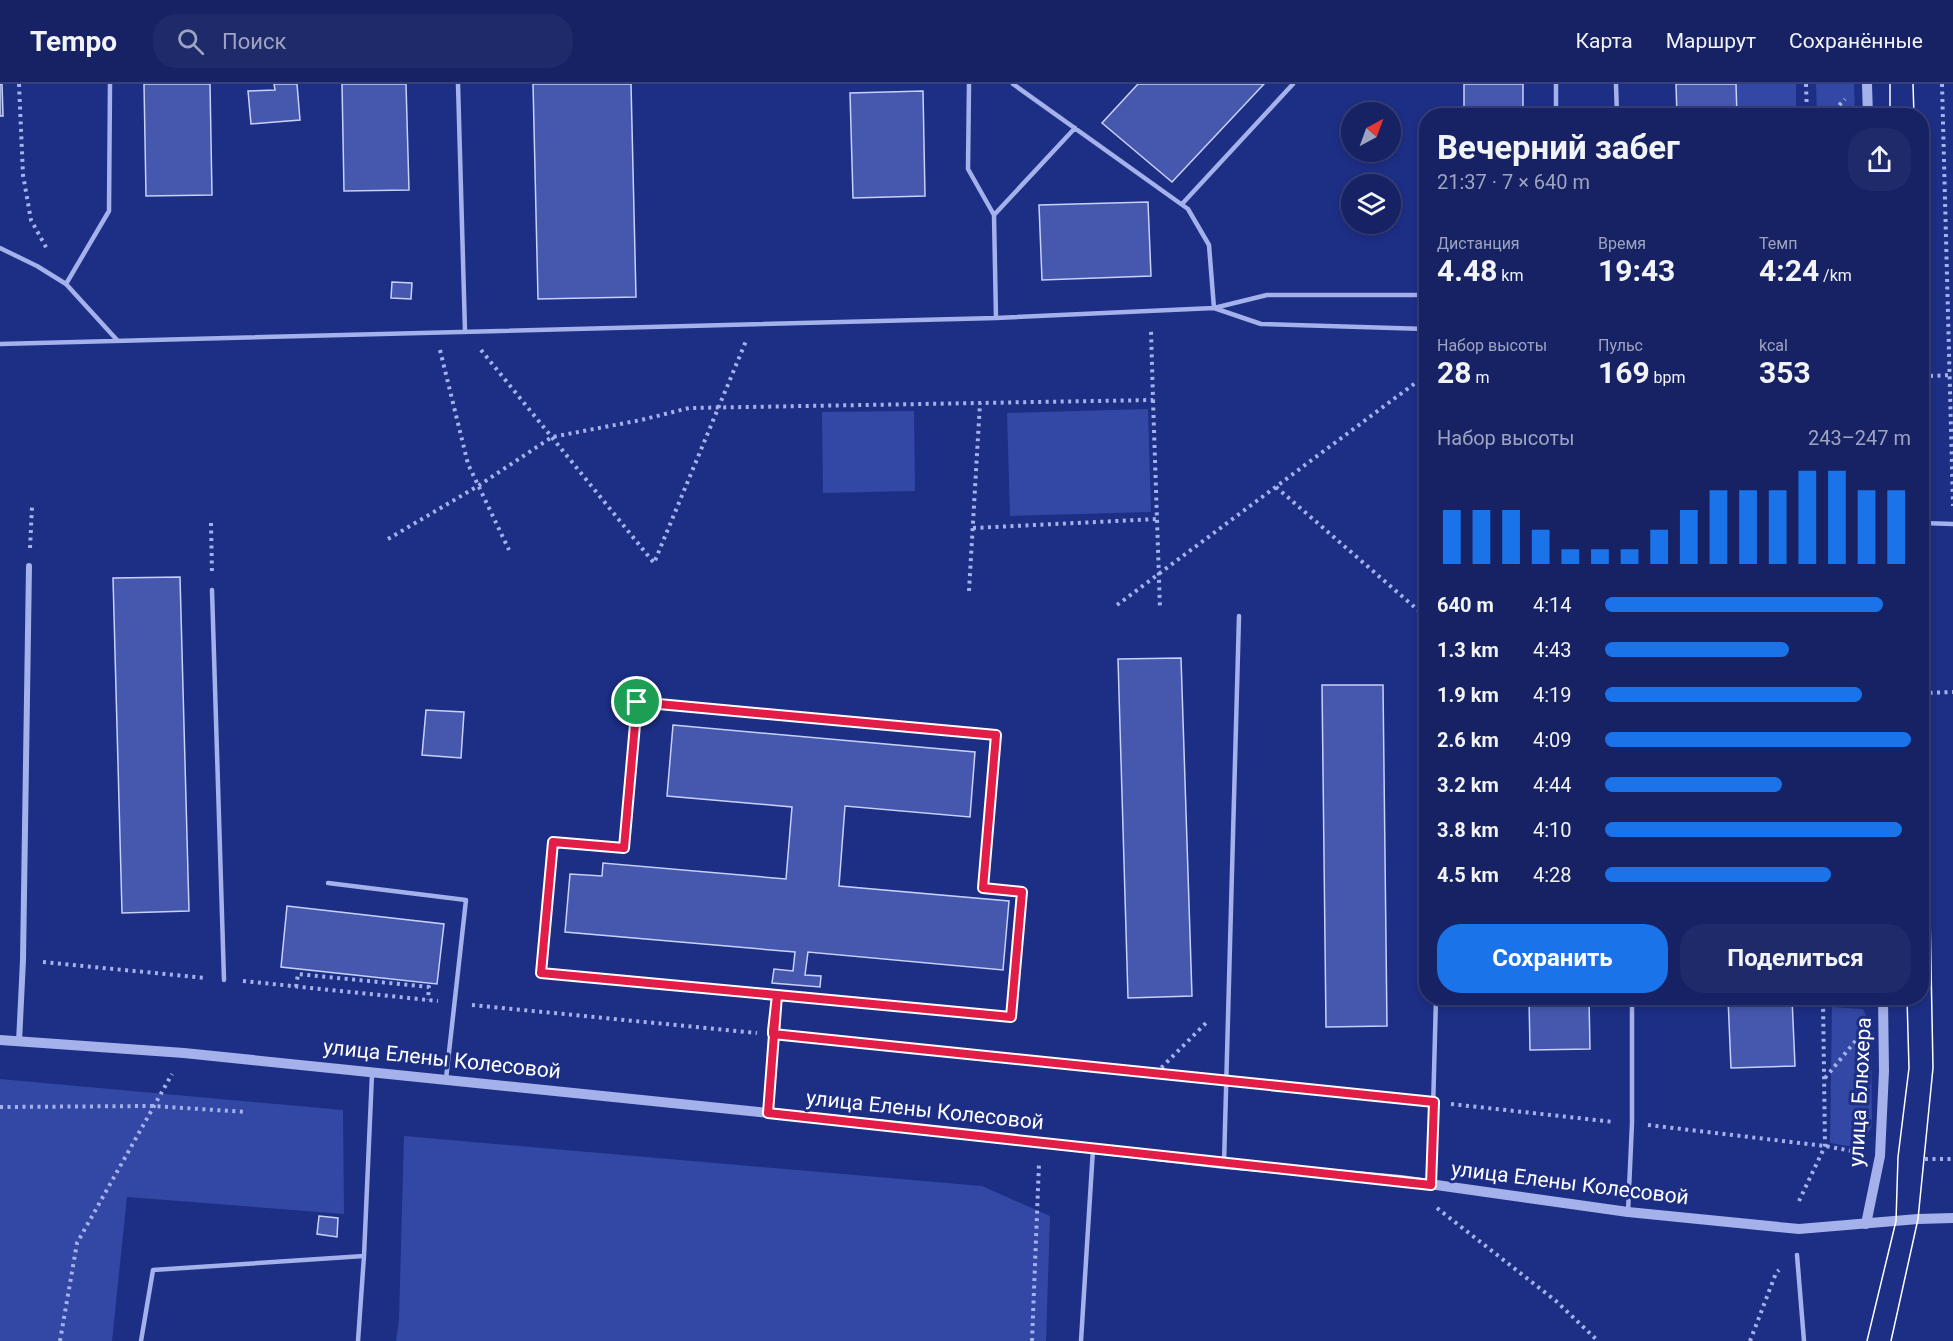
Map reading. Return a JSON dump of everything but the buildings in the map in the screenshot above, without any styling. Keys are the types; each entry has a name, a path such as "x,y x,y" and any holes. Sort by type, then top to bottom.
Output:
{"street":[{"path":"1867,84 1868,108"},
{"path":"19,1042 23,960 29,566"},
{"name":"улица Блюхера","path":"1866,1224 1880,1155 1884,1071 1883,1005"},
{"name":"улица Елены Колесовой","path":"0,1040 184,1053 373,1071 1040,1141 1224,1164 1401,1180 1628,1212 1799,1229 1953,1218"}],"lane":[{"path":"66,284 109,211 110,84"},
{"path":"458,84 465,331"},
{"path":"969,84 968,169 994,216 996,318"},
{"path":"1013,84 1188,209 1209,245 1214,308"},
{"path":"1182,204 1293,84"},
{"path":"1556,84 1556,108"},
{"path":"1617,84 1617,108"},
{"path":"994,216 1075,128"},
{"path":"0,249 37,266 66,284 117,340"},
{"path":"0,344 996,318 1214,308 1267,296 1419,296"},
{"path":"1214,308 1261,324 1419,329"},
{"path":"1929,523 1953,524"},
{"path":"212,590 224,980"},
{"path":"1224,1164 1239,616"},
{"path":"637,702 996,735 983,888 1022,892 1011,1017 777,995 541,973 553,842 624,848 637,702"},
{"path":"328,883 466,900 446,1079"},
{"path":"768,1113 777,995"},
{"path":"1431,1185 1436,1005"},
{"path":"1628,1212 1632,1124 1632,1005"},
{"path":"358,1341 373,1071"},
{"path":"1081,1341 1093,1149"},
{"path":"1797,1255 1804,1341"},
{"path":"141,1341 153,1270 364,1256"}],"path":[{"path":"19,84 23,175 31,220 66,284"},
{"path":"1806,84 1807,108"},
{"path":"1942,84 1952,375 1953,524"},
{"path":"1151,311 1160,609"},
{"path":"465,331 654,563 753,324"},
{"path":"435,332 468,464 509,550"},
{"path":"1930,376 1952,375"},
{"path":"1117,605 1419,380"},
{"path":"387,539 478,486 552,437 689,408 1153,400"},
{"path":"969,591 980,403"},
{"path":"1276,487 1419,611"},
{"path":"29,566 32,507"},
{"path":"972,528 1158,519"},
{"path":"211,523 212,590"},
{"path":"1929,693 1953,692"},
{"path":"23,960 1434,1102 1825,1146 1851,1152"},
{"path":"297,987 298,974 429,987 428,1000"},
{"path":"1156,1073 1229,999"},
{"path":"1799,1201 1825,1146 1823,1005"},
{"path":"1824,1080 1865,1029"},
{"path":"60,1341 77,1243 184,1053"},
{"path":"0,1107 154,1106 246,1112"},
{"path":"1032,1341 1040,1141"},
{"path":"1925,1159 1953,1159"},
{"path":"1401,1180 1556,1301 1598,1341"},
{"path":"1750,1341 1776,1273 1797,1255"}],"shaded area":[{"path":"1736,84 1796,84 1796,108 1737,108"},
{"path":"1816,84 1854,84 1855,108 1817,108"},
{"path":"1148,409 1151,512 1010,516 1007,413"},
{"path":"914,411 915,491 823,493 822,412"},
{"path":"1832,1007 1863,1009 1871,1027 1872,1126 1859,1148 1830,1143"},
{"path":"0,1079 343,1110 344,1214 127,1197 112,1341 0,1341"},
{"path":"404,1136 982,1186 1050,1216 1046,1341 396,1341 399,1319"}],"tram line":[{"path":"1890,84 1890,108"},
{"path":"1913,84 1914,108"},
{"path":"1891,1341 1918,1219 1933,1068 1929,863"},
{"path":"1867,1341 1896,1221 1898,1157 1909,1068 1907,1005"}],"route":[{"path":"637,702 624,848 553,842 541,973 777,995 773,1034 768,1113 1431,1185 1434,1102 773,1034 773,1031 777,995 1011,1017 1022,892 983,888 996,735 637,702"}]}
